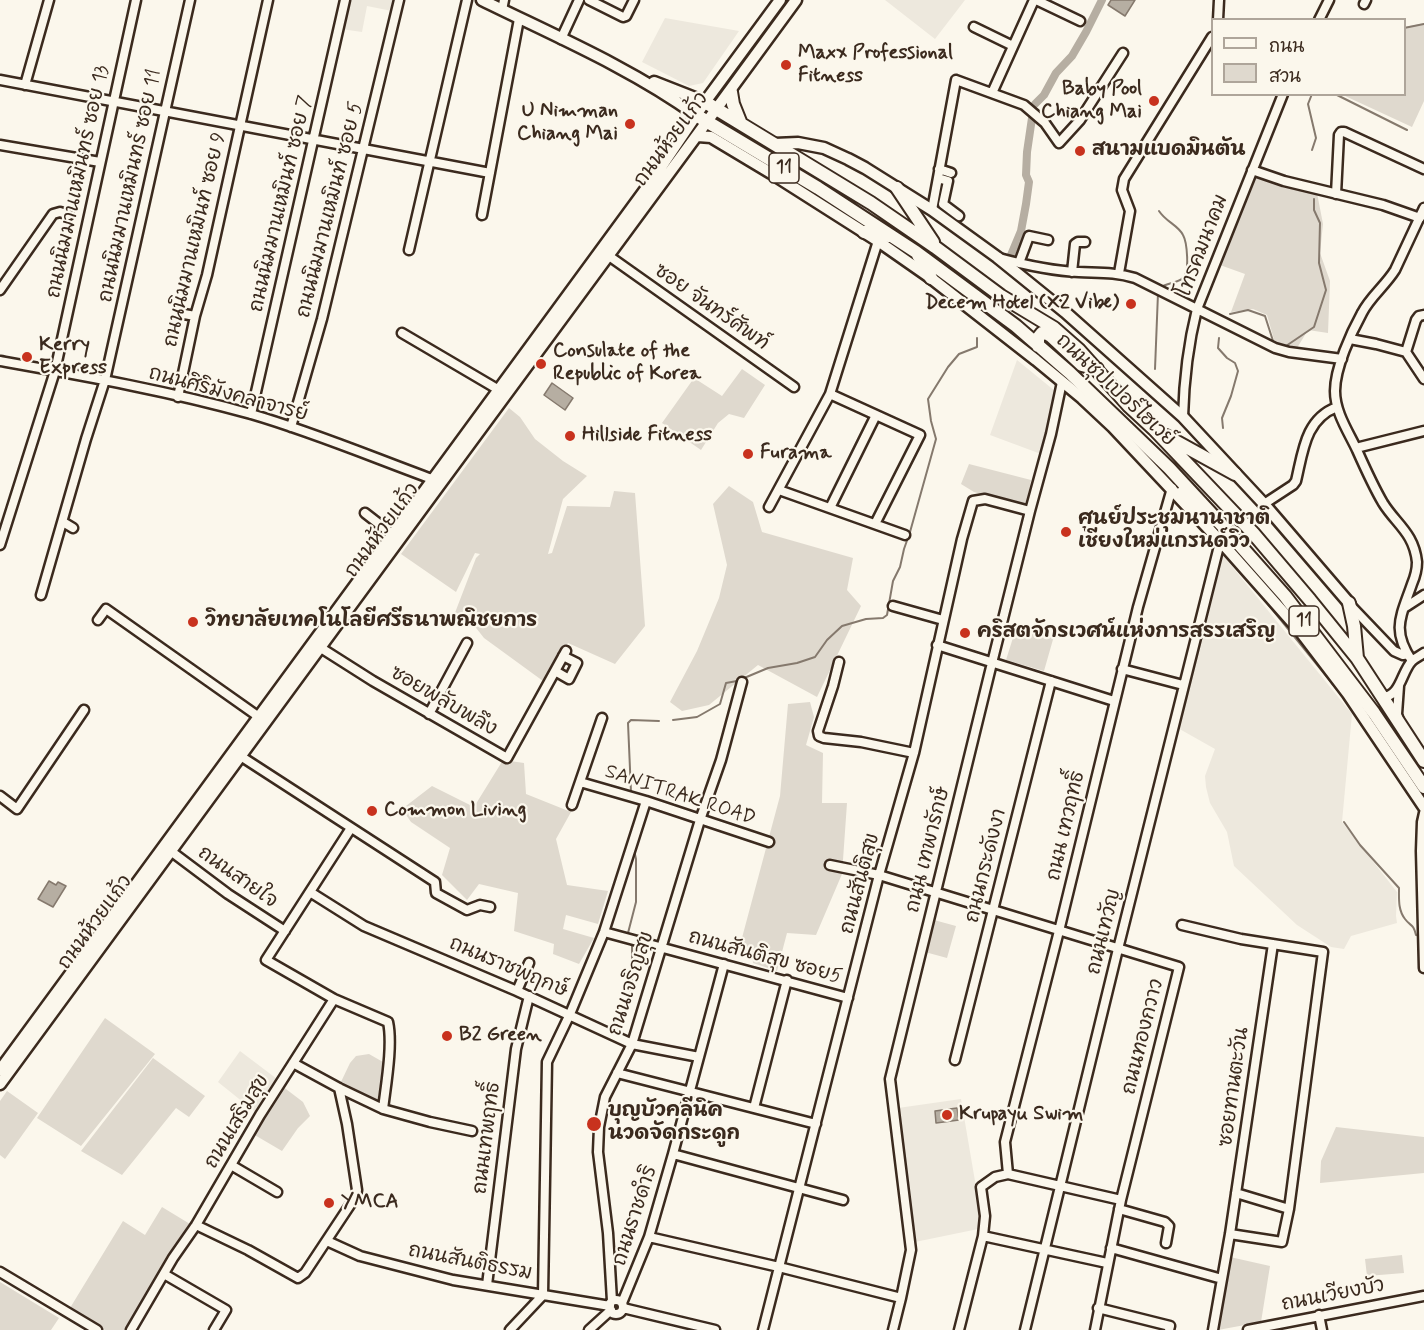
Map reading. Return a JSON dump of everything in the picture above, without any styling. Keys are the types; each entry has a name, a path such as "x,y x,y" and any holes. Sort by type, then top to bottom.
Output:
{"highway":[{"path":"730,92 741,124"},
{"name":"ถนนซุปเปอร์ไฮเวย์","path":"705,102 871,203 1001,296 1054,328 1079,350 1128,405 1155,429 1252,533 1357,658 1424,761"},
{"name":"ถนนซุปเปอร์ไฮเวย์","path":"696,115 894,236 1016,326 1080,382 1169,468 1285,596 1374,713 1424,787"},
{"path":"897,188 935,247"},
{"path":"864,232 894,236"},
{"path":"916,252 931,278"},
{"path":"1038,346 1038,338 1042,333 1046,333 1082,365 1097,369"},
{"path":"1155,429 1235,474"},
{"path":"1169,468 1199,518"},
{"path":"1349,603 1357,658"}],"main road":[{"name":"11","path":"482,0 503,5 519,19 623,70 705,102"},
{"name":"ถนนห้วยแก้ว","path":"0,1071 238,754 321,648 499,390 780,0"},
{"name":"ถนนห้วยแก้ว","path":"0,1084 172,852 238,754 259,717 392,534 436,482 609,256 796,0"},
{"name":"11","path":"623,70 696,115"},
{"path":"691,97 714,90"},
{"path":"685,108 688,128"},
{"path":"698,136 711,137 864,232 931,278 1006,336 1113,427 1270,596 1319,656 1371,727 1424,807"},
{"path":"775,144 798,143 824,148 865,168 932,210 997,257 1065,312 1183,417 1264,504 1349,603"}],"street":[{"path":"25,85 49,0"},
{"name":"ถนนนิมมานเหมินทร์ ซอย 13","path":"0,545 55,371 136,0"},
{"name":"ถนนนิมมานเหมินทร์ ซอย 11","path":"41,596 105,380 190,0"},
{"name":"ถนนนิมมานเหมินท์ ซอย 9","path":"178,397 268,0"},
{"name":"ถนนนิมมานเหมินท์ ซอย 7","path":"251,414 345,0"},
{"name":"ถนนนิมมานเหมินท์ ซอย 5","path":"291,427 322,319 399,0"},
{"path":"409,250 466,0"},
{"path":"561,39 579,0"},
{"path":"589,0 623,17 626,16 634,0"},
{"path":"992,93 1035,0 1080,21"},
{"path":"1218,18 1220,0"},
{"path":"1320,18 1329,0"},
{"path":"482,215 519,19"},
{"path":"974,27 1013,46"},
{"path":"1119,273 1129,207 1122,190 1124,179 1211,39"},
{"path":"932,210 956,80 1024,105 1045,123 1059,142 1080,120 1123,53"},
{"path":"0,80 490,173"},
{"name":"โทรคมนาคม","path":"1183,417 1183,391 1189,341 1197,309 1282,96"},
{"path":"1336,194 1341,132 1424,169"},
{"path":"0,145 100,162"},
{"path":"1252,170 1284,181 1383,205 1420,218"},
{"path":"939,174 951,173"},
{"path":"939,174 948,181 943,204 959,216"},
{"path":"1382,697 1388,697 1395,692 1410,657 1399,633 1400,620 1416,573 1417,561 1405,529 1384,505 1337,407 1335,380 1362,313 1372,297 1395,270 1424,208"},
{"path":"0,290 53,214 60,212 69,215"},
{"path":"1019,263 1029,236 1048,240"},
{"path":"770,507 830,394 878,241"},
{"path":"1072,272 1076,244 1085,242"},
{"name":"ซอย จันทร์ศัพท์","path":"609,256 794,387"},
{"path":"997,257 1035,267 1072,272 1119,273 1135,278 1275,348 1342,359"},
{"path":"184,314 195,316"},
{"path":"1406,352 1416,320 1419,316 1424,315"},
{"path":"402,333 499,390"},
{"path":"1350,339 1406,352 1424,379"},
{"name":"ถนนศิริมังคลาจารย์","path":"0,363 105,380 251,414 436,482"},
{"name":"ถนน เทพารักษ์","path":"893,1330 911,1250 890,1078 1062,382"},
{"path":"830,394 920,435 875,524"},
{"path":"1264,504 1293,485 1312,427 1327,411 1337,407"},
{"path":"830,508 876,415"},
{"path":"1356,448 1424,431"},
{"name":"ถนน เทวฤทธิ์","path":"1008,1174 1005,1142 1122,669 1172,488"},
{"path":"778,490 905,535"},
{"name":"ถนนสันติสุข","path":"763,1330 879,876 914,753 937,645 973,501 985,499 1030,512"},
{"path":"365,513 392,534"},
{"path":"63,522 73,528"},
{"name":"ถนนเทวัญ","path":"1025,1330 1183,685 1218,550 1222,543"},
{"path":"1404,608 1424,595"},
{"path":"1349,603 1394,651 1410,657 1424,653"},
{"path":"893,606 943,620"},
{"path":"98,620 106,609 259,717"},
{"path":"429,714 467,643"},
{"path":"937,645 1114,701"},
{"name":"ซอยพลับพลึง","path":"321,648 429,714 507,758 555,671 565,654 577,663 569,679 555,671"},
{"path":"839,662 818,731 819,736 914,753"},
{"path":"1122,669 1183,685"},
{"name":"ถนนกระดังงา","path":"954,1060 1050,681"},
{"name":"ถนนเจริญสุข","path":"616,1305 598,1152 599,1127 605,1097 632,1044 700,820 721,760 742,682"},
{"path":"1400,682 1398,699 1400,724"},
{"path":"0,796 17,809 84,710"},
{"path":"572,805 602,718"},
{"path":"238,754 435,882 436,893 467,910 480,905 490,907"},
{"name":"SANITRAK ROAD","path":"580,782 646,801 769,842"},
{"path":"510,1330 543,1295 548,1062 604,932 646,801"},
{"path":"1424,813 1421,851 1424,968"},
{"path":"351,828 266,960 334,999 388,1022 390,1031 383,1109"},
{"name":"ถนนสายใจ","path":"172,852 228,894 285,931"},
{"name":"ถนนทองกวาว","path":"830,865 879,876 1179,967 1120,1204 1095,1330"},
{"name":"ถนนราชพฤกษ์","path":"310,892 364,926 570,1014 632,1044 699,1057"},
{"path":"1182,925 1240,939 1323,952 1289,1209 1282,1242 1230,1234"},
{"name":"ถนนสันติสุข ซอย5","path":"604,932 848,998"},
{"name":"ซอยทานตะวัน","path":"1214,1330 1273,944"},
{"path":"517,991 529,963"},
{"name":"ถนนราชดำริ","path":"616,1305 649,1237 724,964"},
{"path":"754,1108 787,980"},
{"name":"ถนนเทพฤทธิ์","path":"487,1286 516,1049 529,996"},
{"name":"ถนนเสริมสุข","path":"131,1330 334,999"},
{"path":"293,1063 383,1109 472,1131"},
{"path":"617,1073 816,1124"},
{"path":"196,1225 298,1278 305,1273 356,1196 347,1124 339,1088"},
{"path":"673,1154 843,1200"},
{"path":"231,1165 277,1192"},
{"path":"959,1330 983,1236 985,1216 981,1187 995,1177 1008,1174 1060,1186 1120,1204 1165,1222 1169,1226 1166,1244"},
{"path":"1236,1193 1289,1209"},
{"path":"983,1236 1107,1263"},
{"path":"649,1237 901,1298"},
{"name":"ถนนสันติธรรม","path":"327,1241 360,1256 453,1280 616,1305 715,1330"},
{"path":"1111,1248 1222,1279"},
{"path":"0,1272 97,1330"},
{"path":"164,1274 226,1310 214,1330"},
{"name":"ถนนเวียงบัว","path":"1248,1330 1424,1296"},
{"path":"589,1330 616,1305"},
{"path":"1098,1308 1170,1326 1169,1330"},
{"path":"1319,1316 1322,1330"}],"shaded area":[{"path":"348,0 395,0 392,11 367,6 362,32 341,29"},
{"path":"885,0 965,0 935,39"},
{"path":"1111,0 1135,0 1125,16 1108,5"},
{"path":"665,18 739,31 703,83 689,86 642,62"},
{"path":"1017,360 1055,391 1041,454 990,435"},
{"path":"552,383 573,398 565,410 544,395"},
{"path":"1222,554 1352,714 1342,822 1397,892 1397,923 1351,936 1344,949 1331,947 1297,925 1234,866 1227,832 1210,803 1206,787 1205,776 1215,749 1176,727"},
{"path":"49,881 56,885 58,882 66,886 53,907 38,899"},
{"path":"240,1051 281,1082 259,1115 218,1082"},
{"path":"961,1099 983,1228 915,1242 898,1108"},
{"name":"Krupayu Swim","path":"957,1108 959,1120 936,1123 935,1111"}],"green space":[{"path":"1424,23 1424,101 1412,127 1345,96 1406,96 1406,27"},
{"path":"1254,174 1317,193 1323,224 1320,253 1330,281 1328,333 1308,330 1297,348 1275,343 1267,315 1253,309 1231,312 1245,274 1220,265"},
{"path":"742,369 765,385 744,418 729,414 718,423 701,450 662,423 694,378 722,396"},
{"path":"509,408 520,417 535,439 587,476 563,499 548,554 552,553 567,506 610,507 614,491 635,493 645,626 615,664 568,643 543,681 484,638 473,624 453,618 476,558 480,554 475,553 456,592 401,554"},
{"path":"969,464 1031,480 1026,507 974,492 961,484"},
{"path":"729,486 753,502 762,532 853,558 847,590 861,606 817,697 758,665 709,705 682,711 670,702 697,651 719,598 727,565 713,504"},
{"path":"1017,625 1054,636 1044,671 1006,660"},
{"path":"810,702 814,717 806,745 823,753 822,803 847,803 842,874 816,935 787,933 777,971 753,963 752,952 739,949 780,796 788,704"},
{"path":"503,760 524,763 526,794 571,812 556,839 567,885 608,891 598,924 566,915 563,929 594,938 579,964 553,954 554,944 514,931 518,893 479,884 467,900 442,875 450,848 411,822 402,809 432,786 474,807"},
{"path":"934,920 956,926 947,958 925,952"},
{"path":"105,1018 155,1054 81,1146 37,1118"},
{"path":"369,1054 383,1062 378,1100 340,1084 356,1056"},
{"path":"153,1058 205,1096 189,1117 176,1108 122,1175 81,1151"},
{"path":"282,1086 303,1102 310,1116 298,1128 282,1151 253,1134"},
{"path":"7,1091 38,1113 5,1159 0,1155 0,1101"},
{"path":"1336,1127 1424,1137 1424,1173 1320,1183 1321,1161"},
{"path":"162,1207 190,1224 125,1330 105,1330 70,1308 123,1221 145,1235"},
{"path":"1402,1255 1404,1273 1367,1276 1365,1259"},
{"path":"1230,1257 1270,1266 1261,1322 1218,1330"},
{"path":"0,1282 59,1318 51,1330 0,1330"}],"waterway":[{"path":"1035,104 1044,95 1056,73 1072,56 1102,0"},
{"path":"1406,28 1424,24"},
{"path":"1311,96 1308,104 1316,138 1312,150"},
{"path":"1339,96 1407,130"},
{"path":"1011,255 1021,231 1026,204 1029,182 1026,175 1027,152 1032,118"},
{"path":"1230,314 1248,310 1265,316 1274,344 1286,346 1314,327 1326,290 1319,263 1320,223 1314,210 1314,199"},
{"path":"1159,211 1183,235 1187,257 1187,270 1183,278 1161,287"},
{"path":"1155,369 1158,293"},
{"path":"673,720 697,717 720,704 726,683 737,681 768,668 815,657 827,640 842,626 866,619 883,618 887,615 893,581 900,567 936,439 928,399 959,354 977,347 977,338"},
{"path":"1219,338 1218,348 1235,363 1238,371 1222,418 1223,428"},
{"path":"1259,593 1344,698"},
{"path":"631,792 628,723 631,720 659,721"},
{"path":"1344,822 1360,845 1399,888 1401,912 1413,927 1416,935 1422,936"},
{"path":"629,936 636,902 634,850"},
{"path":"617,1029 631,990 632,946 630,942"}],"place":[{"name":"Maxx Professional Fitness","path":"786,65"},
{"name":"Baby Pool Chiang Mai","path":"1154,101"},
{"name":"U Nimman Chiang Mai","path":"630,124"},
{"name":"สนามแบดมินตัน","path":"1080,151"},
{"name":"Decem Hotel (X2 Vibe)","path":"1131,304"},
{"name":"Kerry Express","path":"27,357"},
{"name":"Consulate of the Republic of Korea","path":"541,364"},
{"name":"Hillside Fitness","path":"570,436"},
{"name":"Furama","path":"748,454"},
{"name":"ศูนย์ประชุมนานาชาติ เชียงใหม่แกรนด์วิว","path":"1066,532"},
{"name":"วิทยาลัยเทคโนโลยีศรีธนาพณิชยการ","path":"193,622"},
{"name":"คริสตจักรเวศน์แห่งการสรรเสริญ","path":"965,633"},
{"name":"Common Living","path":"372,811"},
{"name":"B2 Green","path":"447,1036"},
{"name":"Krupayu Swim","path":"947,1115"},
{"name":"บุญบัวคลีนิค นวดจัดกระดูก","path":"594,1124"},
{"name":"YMCA","path":"329,1203"}]}
